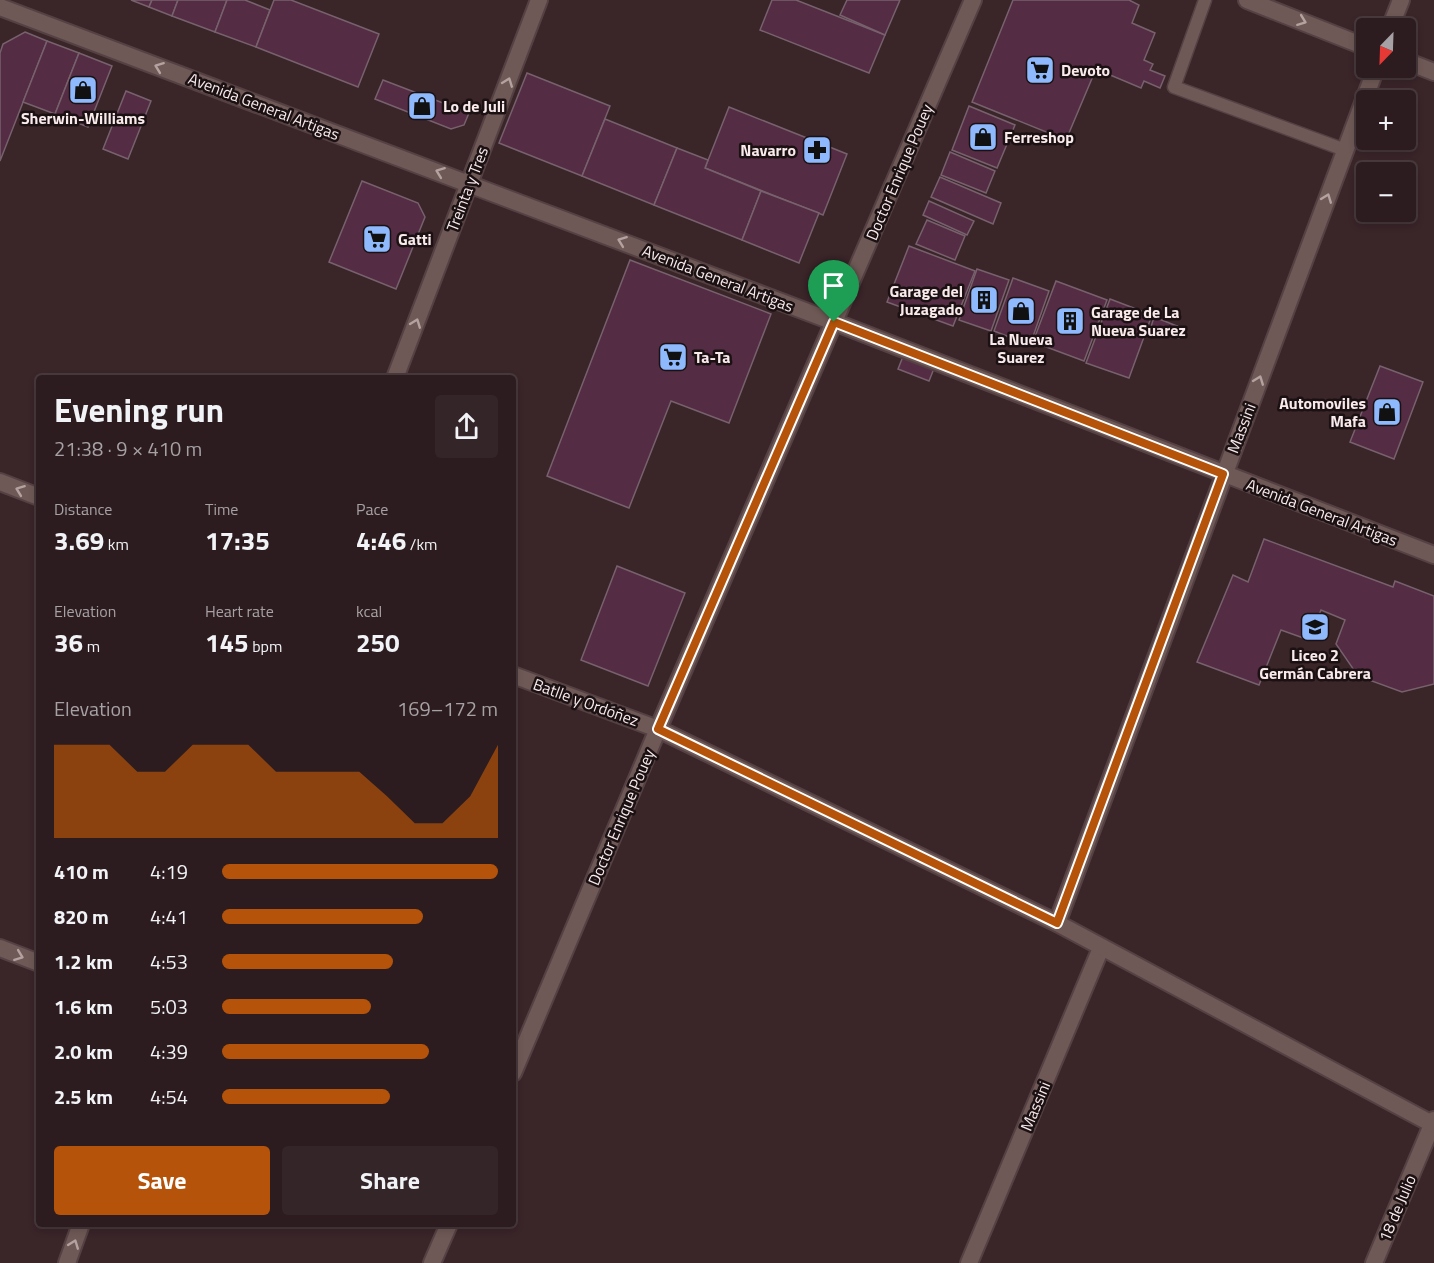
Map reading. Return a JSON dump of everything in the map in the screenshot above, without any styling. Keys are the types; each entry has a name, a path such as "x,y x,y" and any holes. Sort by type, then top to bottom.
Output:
{"street":[{"name":"Treinta y Tres","path":"396,375 539,0"},
{"name":"Doctor Enrique Pouey","path":"516,1065 658,729 973,0"},
{"path":"1247,0 1356,43"},
{"path":"1394,18 1401,0"},
{"name":"Avenida General Artigas","path":"0,7 834,322 1434,555"},
{"path":"1416,66 1434,72"},
{"name":"Massini","path":"1057,923 1372,78"},
{"path":"0,482 36,496"},
{"name":"Batlle y Ordóñez","path":"516,676 658,729 1057,923 1433,1123"},
{"path":"0,948 36,962"},
{"name":"Massini","path":"969,1263 1101,948"},
{"name":"18 de Julio","path":"1374,1263 1433,1123"},
{"path":"67,1263 80,1227"},
{"path":"432,1263 447,1227"}],"lane":[{"path":"1205,0 1174,87 1345,150"}],"building":[{"path":"131,0 152,0 149,7"},
{"path":"152,0 178,0 172,16 149,7"},
{"path":"178,0 227,0 215,32 172,16"},
{"path":"227,0 245,0 270,10 256,47 215,32"},
{"path":"274,0 291,0 379,34 358,87 256,47"},
{"path":"772,0 796,0 885,35 869,73 760,30"},
{"path":"847,0 900,0 885,35 840,15"},
{"name":"Devoto","path":"1013,0 1129,0 1139,5 1132,23 1155,33 1144,60 1153,64 1150,70 1165,76 1160,88 1144,81 1141,88 1096,69 1066,140 972,102"},
{"path":"25,32 47,41 0,161 0,53 3,44"},
{"path":"47,41 79,53 55,114 23,102"},
{"name":"Sherwin-Williams","path":"79,53 112,66 88,127 55,114"},
{"path":"527,73 610,106 582,176 499,143"},
{"name":"Lo de Juli","path":"383,80 469,113 464,125 451,129 375,99"},
{"path":"126,91 151,101 128,159 103,149"},
{"name":"Ferreshop","path":"969,106 1015,125 997,168 952,150"},
{"path":"729,107 847,154 823,215 705,168"},
{"path":"605,119 677,148 654,205 582,176"},
{"path":"677,148 708,160 705,168 761,191 742,240 654,205"},
{"path":"950,152 995,171 986,193 941,175"},
{"path":"940,177 1001,203 993,224 931,197"},
{"name":"Gatti","path":"362,181 418,203 425,217 396,289 329,262"},
{"path":"761,191 819,213 799,263 742,240"},
{"path":"929,201 974,221 967,235 923,215"},
{"path":"927,220 965,236 955,260 916,244"},
{"path":"909,246 975,271 953,326 887,302"},
{"name":"Ta-Ta","path":"630,260 771,314 729,423 671,401 629,508 547,476"},
{"name":"Garage del Juzagado","path":"977,269 1009,280 991,331 959,320"},
{"name":"La Nueva Suarez","path":"1013,278 1049,291 1030,345 994,331"},
{"name":"Garage de La Nueva Suarez","path":"1056,281 1107,300 1084,361 1033,342"},
{"path":"1110,299 1152,315 1129,378 1086,363"},
{"path":"1154,317 1182,328 1179,338 1151,327"},
{"path":"904,354 935,366 929,381 898,369"},
{"name":"Automoviles Mafa","path":"1380,366 1423,382 1394,459 1350,442"},
{"path":"1264,539 1393,587 1395,581 1434,596 1434,684 1402,692 1358,676 1336,644 1345,620 1321,610 1309,640 1281,630 1259,685 1197,662 1233,575 1248,582"},
{"path":"617,566 685,593 648,686 581,660"}],"place":[{"name":"Devoto","path":"1040,70"},
{"name":"Sherwin-Williams","path":"83,90"},
{"name":"Lo de Juli","path":"422,106"},
{"name":"Ferreshop","path":"983,137"},
{"name":"Navarro","path":"817,150"},
{"name":"Gatti","path":"377,239"},
{"name":"Garage del Juzagado","path":"984,300"},
{"name":"La Nueva Suarez","path":"1021,311"},
{"name":"Garage de La Nueva Suarez","path":"1070,321"},
{"name":"Ta-Ta","path":"673,357"},
{"name":"Automoviles Mafa","path":"1387,412"},
{"name":"Liceo 2 Germán Cabrera","path":"1315,627"}],"route":[{"path":"834,322 1223,474 1057,923 658,729 834,322"}]}
